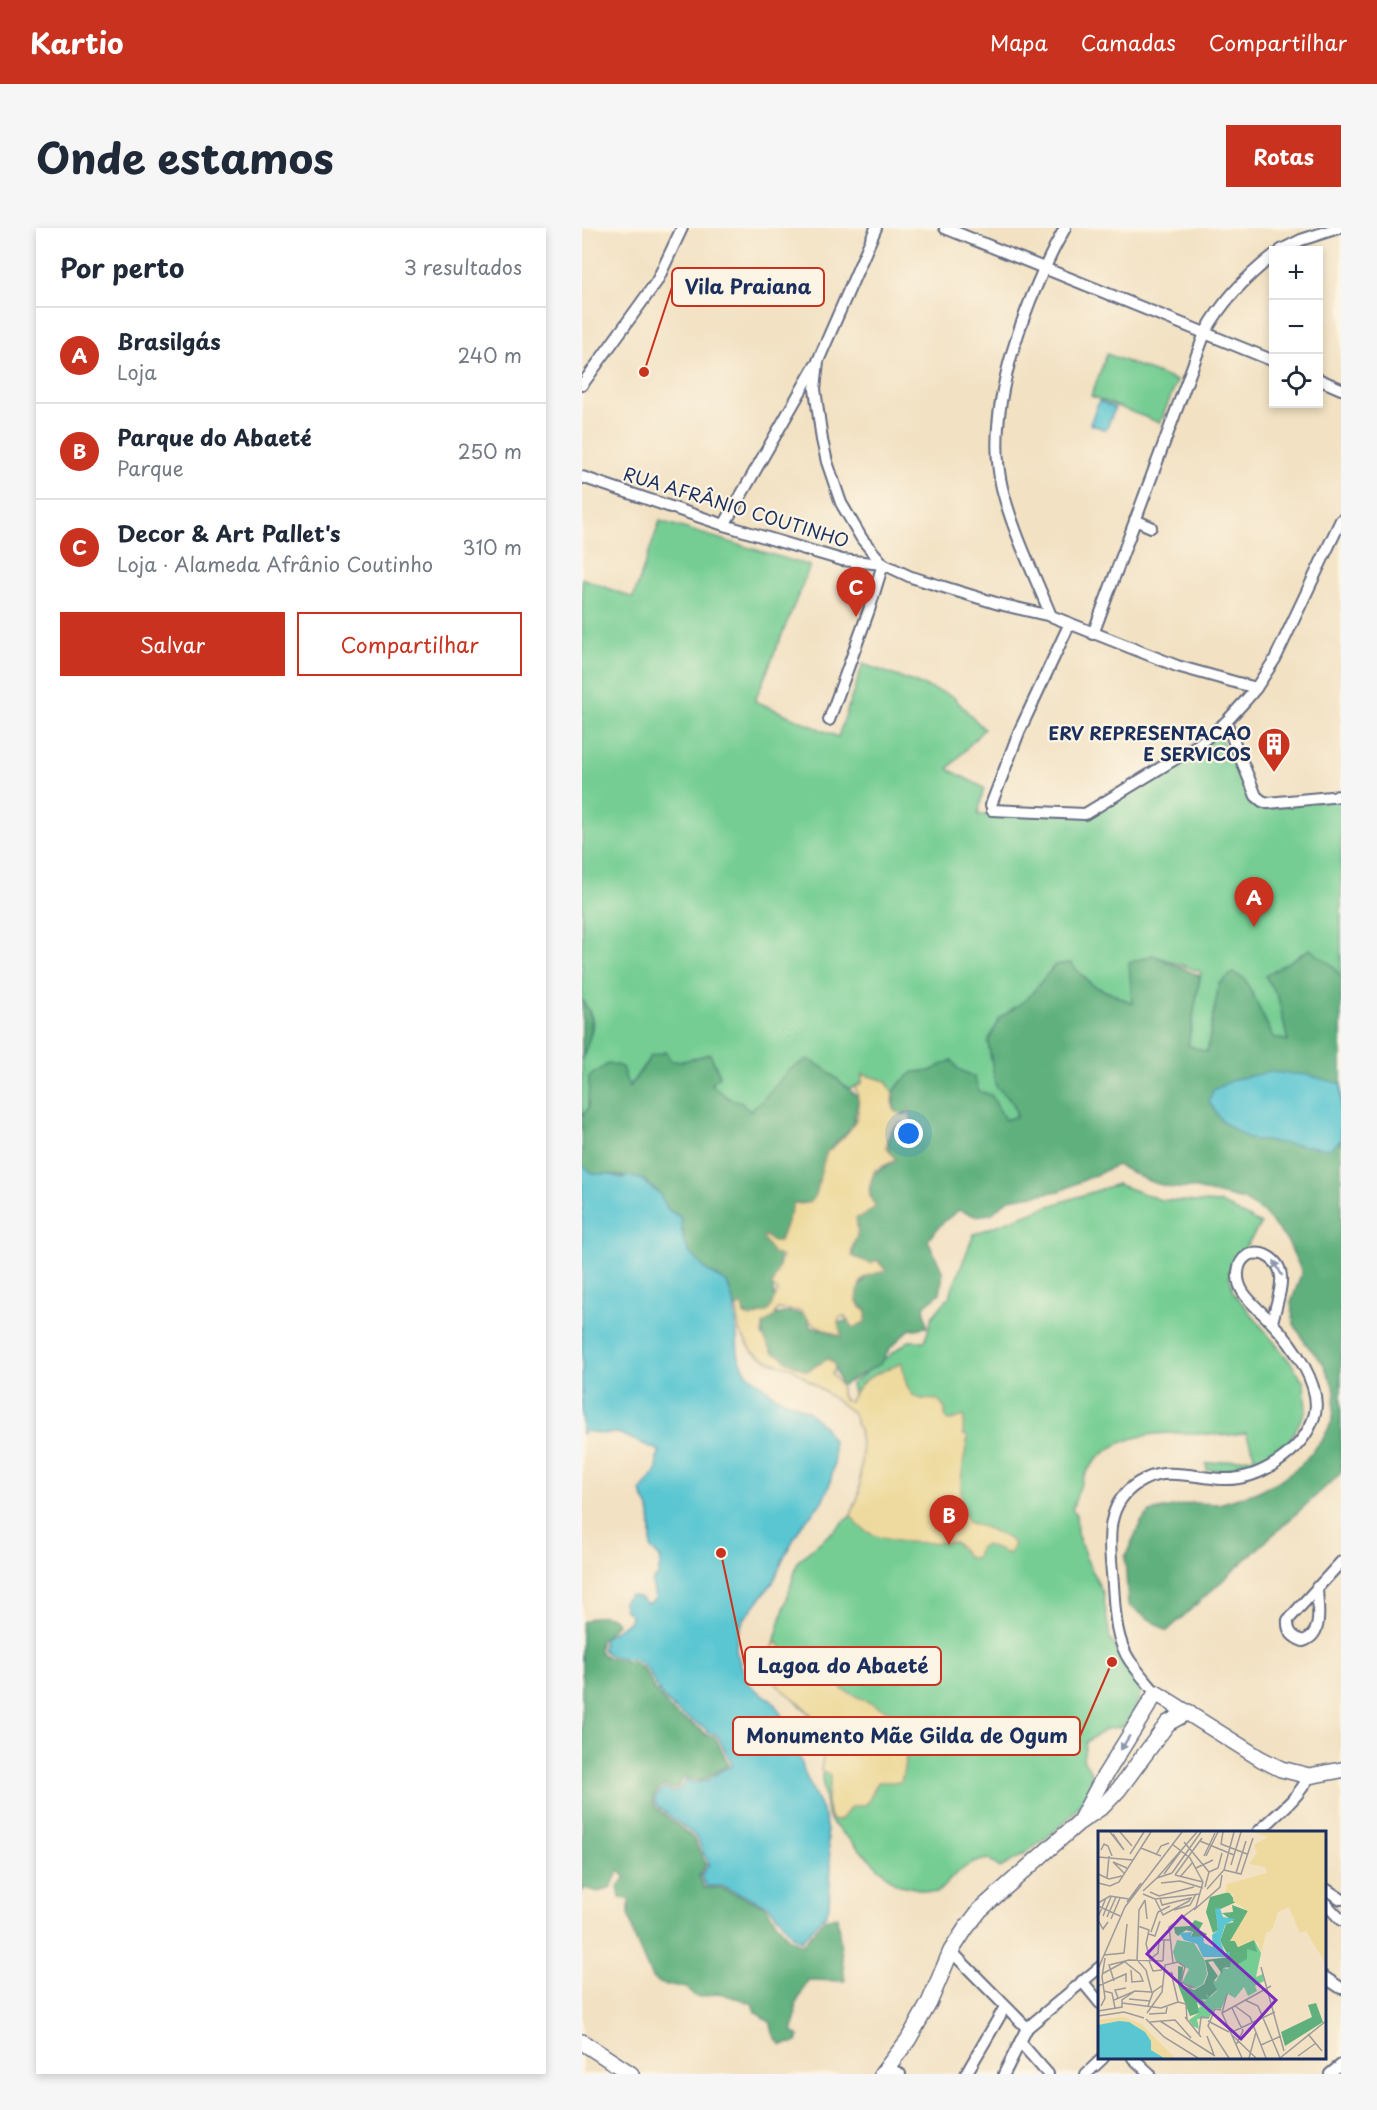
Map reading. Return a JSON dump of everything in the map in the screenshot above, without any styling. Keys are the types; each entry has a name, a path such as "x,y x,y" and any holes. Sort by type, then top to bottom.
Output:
{"street":[{"path":"582,385 657,281 682,228"},
{"path":"724,525 818,361 876,228"},
{"path":"945,228 1269,359"},
{"path":"1051,616 1008,509 998,461 998,436 1007,371 1014,342 1044,269 1065,228"},
{"path":"1289,246 1338,228"},
{"path":"1093,634 1205,333 1225,303 1269,260"},
{"path":"818,361 815,389 817,408 833,483 851,522 883,564 869,610 829,720"},
{"path":"1323,382 1341,389"},
{"name":"RUA AFRÂNIO COUTINHO","path":"582,477 724,525 842,560 883,564 922,580 999,604 1051,616 1177,666 1256,688"},
{"path":"1135,520 1151,526"},
{"path":"1069,624 1019,732 991,807 1085,814 1198,746 1226,722 1256,688 1275,659 1292,628 1341,520"},
{"path":"1226,722 1256,796 1262,801 1268,803 1341,796"},
{"path":"1272,1323 1283,1278 1280,1266 1273,1258 1261,1253 1248,1255 1239,1264 1237,1277 1243,1292 1272,1323 1312,1380 1316,1398 1315,1415 1308,1432 1298,1445 1273,1464 1244,1476 1223,1479 1192,1474 1163,1474 1146,1478 1118,1501 1111,1521 1109,1538 1117,1625 1129,1660 1156,1693 1181,1715 1281,1769 1309,1776 1341,1770"},
{"path":"1317,1587 1318,1626 1315,1635 1303,1641 1296,1639 1290,1633 1288,1620 1317,1587 1341,1562"},
{"path":"1078,1823 1156,1693"},
{"path":"890,2072 929,2003 951,1951 980,1910 1078,1823 1103,1806 1119,1789 1161,1731 1181,1715"},
{"path":"1260,1831 1296,1797 1309,1776"},
{"path":"1102,1780 1119,1789"},
{"path":"1326,1889 1341,1899"},
{"path":"1326,1904 1341,1920"},
{"path":"951,1951 1027,2028"},
{"path":"1004,2074 1027,2028 1098,1969"},
{"path":"1326,1978 1341,1988"},
{"path":"1082,1981 1098,2001"},
{"path":"966,2074 1005,2007"},
{"path":"582,2042 631,2074"},
{"path":"1020,2042 1048,2074"},
{"path":"1086,2074 1102,2059"},
{"path":"1134,2059 1150,2074"},
{"path":"1330,2074 1341,2065"}],"green space":[{"path":"1107,354 1177,381 1160,423 1091,396"},
{"path":"660,521 810,566 755,701 838,737 863,664 952,696 984,729 948,769 984,788 978,815 1085,814 1216,730 1260,810 1341,797 1341,977 1332,965 1278,997 1288,1042 1273,1037 1245,979 1219,984 1207,1052 1188,1046 1201,972 1153,955 1130,963 1133,1003 1092,985 1070,963 1055,965 1028,998 1000,1018 988,1042 996,1086 1013,1103 1017,1116 1005,1120 991,1095 979,1091 974,1077 958,1069 952,1061 930,1071 914,1072 902,1081 893,1093 886,1081 862,1075 862,1083 849,1089 824,1068 789,1070 762,1101 749,1111 740,1102 728,1098 711,1084 720,1075 710,1054 684,1061 671,1061 665,1052 651,1056 628,1088 589,1077 588,1109 582,1115 582,1063 593,1025 589,1010 582,1001 582,578 633,598"},
{"path":"1310,949 1332,965 1341,977 1341,1473 1167,1631 1128,1605 1125,1557 1141,1522 1150,1512 1192,1503 1219,1504 1255,1493 1277,1482 1301,1465 1323,1439 1333,1419 1335,1390 1323,1363 1306,1344 1294,1324 1291,1303 1302,1272 1288,1242 1264,1213 1244,1200 1192,1188 1173,1188 1151,1182 1117,1165 1060,1191 1009,1199 991,1214 975,1216 959,1210 943,1222 928,1240 943,1273 940,1293 924,1306 927,1327 909,1330 891,1347 880,1364 841,1386 834,1364 828,1359 807,1371 783,1360 770,1349 763,1334 763,1325 775,1316 760,1313 751,1318 735,1307 727,1283 706,1270 689,1252 684,1241 680,1217 668,1209 659,1193 644,1180 594,1174 582,1165 582,1116 588,1109 589,1077 609,1063 622,1067 629,1088 651,1056 666,1052 671,1061 684,1061 710,1054 720,1076 711,1084 728,1098 740,1102 750,1111 762,1101 789,1070 808,1059 824,1068 859,1098 852,1127 827,1152 818,1193 811,1203 794,1203 780,1241 771,1241 779,1254 778,1273 772,1286 777,1309 775,1315 789,1312 806,1315 811,1328 822,1329 841,1337 837,1323 849,1320 853,1327 865,1322 867,1311 857,1301 857,1290 868,1275 886,1270 878,1260 871,1264 852,1256 858,1228 856,1218 865,1215 876,1206 870,1195 873,1174 896,1160 888,1148 890,1136 895,1127 911,1127 909,1111 902,1115 895,1113 893,1093 902,1081 914,1072 930,1071 952,1060 958,1069 974,1077 979,1091 991,1095 1005,1120 1017,1116 1013,1103 996,1086 988,1042 1000,1018 1028,998 1055,965 1070,963 1092,985 1132,1003 1129,963 1153,955 1200,976 1188,1045 1207,1052 1219,984 1233,973 1245,979 1273,1037 1288,1041 1278,997 1265,976"},
{"path":"582,1001 590,1015 591,1030 582,1060"},
{"path":"1117,1184 1161,1200 1221,1203 1261,1224 1229,1271 1233,1292 1291,1363 1304,1383 1306,1410 1290,1440 1271,1456 1229,1470 1207,1470 1206,1464 1255,1457 1246,1433 1145,1435 1117,1444 1094,1462 1083,1479 1072,1510 1076,1513 1077,1533 1086,1558 1103,1593 1110,1639 1140,1684 1141,1690 1136,1706 1124,1726 1106,1729 1086,1742 1083,1759 1092,1774 1091,1785 1076,1809 1039,1844 1000,1868 989,1859 973,1863 954,1876 937,1893 896,1884 832,1823 827,1813 822,1778 827,1747 818,1723 768,1672 798,1561 854,1513 863,1480 863,1444 851,1384 909,1341 925,1341 932,1317 949,1297 974,1234 1040,1209"},
{"path":"603,1616 614,1618 617,1624 600,1641 599,1651 607,1657 638,1665 647,1674 656,1692 671,1710 706,1735 715,1737 729,1765 700,1781 684,1777 679,1786 672,1789 664,1785 653,1796 654,1806 693,1838 706,1864 699,1876 704,1888 721,1888 765,1906 788,1938 802,1945 825,1919 837,1917 845,1981 808,1980 796,2004 792,2031 799,2036 797,2042 782,2045 774,2035 771,2023 755,2012 752,2003 719,1993 702,1997 695,1996 687,1988 662,1984 652,1978 635,1939 629,1917 629,1899 620,1898 618,1886 626,1878 619,1870 611,1887 599,1892 585,1888 582,1892 582,1622"}],"sand":[{"path":"862,1074 886,1081 893,1093 892,1102 895,1112 906,1115 909,1110 912,1123 899,1123 891,1131 886,1147 896,1160 875,1170 870,1184 870,1197 876,1206 865,1215 856,1218 857,1233 852,1256 871,1264 877,1260 886,1271 867,1276 861,1282 857,1301 860,1307 867,1311 865,1322 853,1328 844,1316 839,1318 842,1337 813,1324 800,1311 777,1309 775,1316 763,1325 762,1335 773,1353 807,1371 828,1359 834,1364 835,1369 832,1374 841,1386 841,1395 844,1400 850,1401 860,1386 871,1376 902,1363 906,1383 914,1396 920,1399 938,1400 945,1409 948,1421 964,1416 963,1434 968,1437 961,1480 964,1511 968,1522 1011,1540 1014,1544 1009,1554 985,1545 980,1547 977,1557 969,1558 955,1542 898,1541 870,1533 859,1526 851,1515 859,1494 862,1451 859,1430 852,1412 792,1368 771,1362 753,1352 739,1331 737,1306 742,1305 744,1315 751,1318 769,1311 778,1291 772,1286 782,1257 773,1253 763,1238 765,1235 771,1241 780,1241 794,1203 807,1203 815,1198 827,1152 854,1124 858,1107 855,1087 862,1083"},
{"path":"777,1642 781,1647 781,1653 800,1664 810,1676 822,1681 832,1679 843,1690 900,1717 901,1722 894,1731 906,1759 901,1782 878,1782 867,1804 851,1807 841,1820 834,1821 829,1816 827,1798 830,1776 821,1770 825,1746 812,1716 778,1686 774,1681 775,1673 770,1667 760,1663"}],"water":[{"path":"1099,401 1115,408 1106,430 1090,424"},
{"path":"1270,1072 1308,1075 1341,1084 1341,1140 1329,1149 1249,1139 1222,1121 1209,1102 1213,1090 1235,1079"},
{"path":"582,1165 594,1174 608,1174 621,1178 629,1176 643,1180 659,1193 668,1210 680,1217 684,1241 689,1252 706,1270 727,1283 735,1307 738,1355 746,1372 774,1395 808,1411 825,1428 833,1441 834,1465 829,1487 821,1503 801,1526 774,1581 744,1619 737,1635 736,1651 747,1682 772,1700 792,1732 805,1774 825,1817 831,1865 829,1906 826,1914 801,1941 791,1935 781,1919 767,1905 722,1886 706,1886 701,1876 709,1864 695,1836 656,1805 655,1797 665,1788 672,1792 681,1788 686,1779 695,1782 706,1780 732,1766 731,1762 717,1735 707,1732 705,1728 673,1707 662,1696 643,1665 610,1655 602,1649 604,1638 630,1621 631,1615 625,1610 623,1602 629,1595 639,1597 646,1603 655,1598 652,1582 658,1576 661,1559 651,1549 650,1514 641,1490 657,1470 657,1458 660,1451 618,1433 602,1434 586,1431 582,1434"}],"place":[{"name":"Vila Praiana","path":"644,372"},
{"name":"Decor & Art Pallet's","path":"856,617"},
{"name":"ERV REPRESENTACAO E SERVICOS","path":"1274,773"},
{"name":"Brasilgás","path":"1254,927"},
{"name":"Parque do Abaeté","path":"949,1545"},
{"name":"Lagoa do Abaeté","path":"721,1553"},
{"name":"Monumento Mãe Gilda de Ogum","path":"1112,1662"}]}
